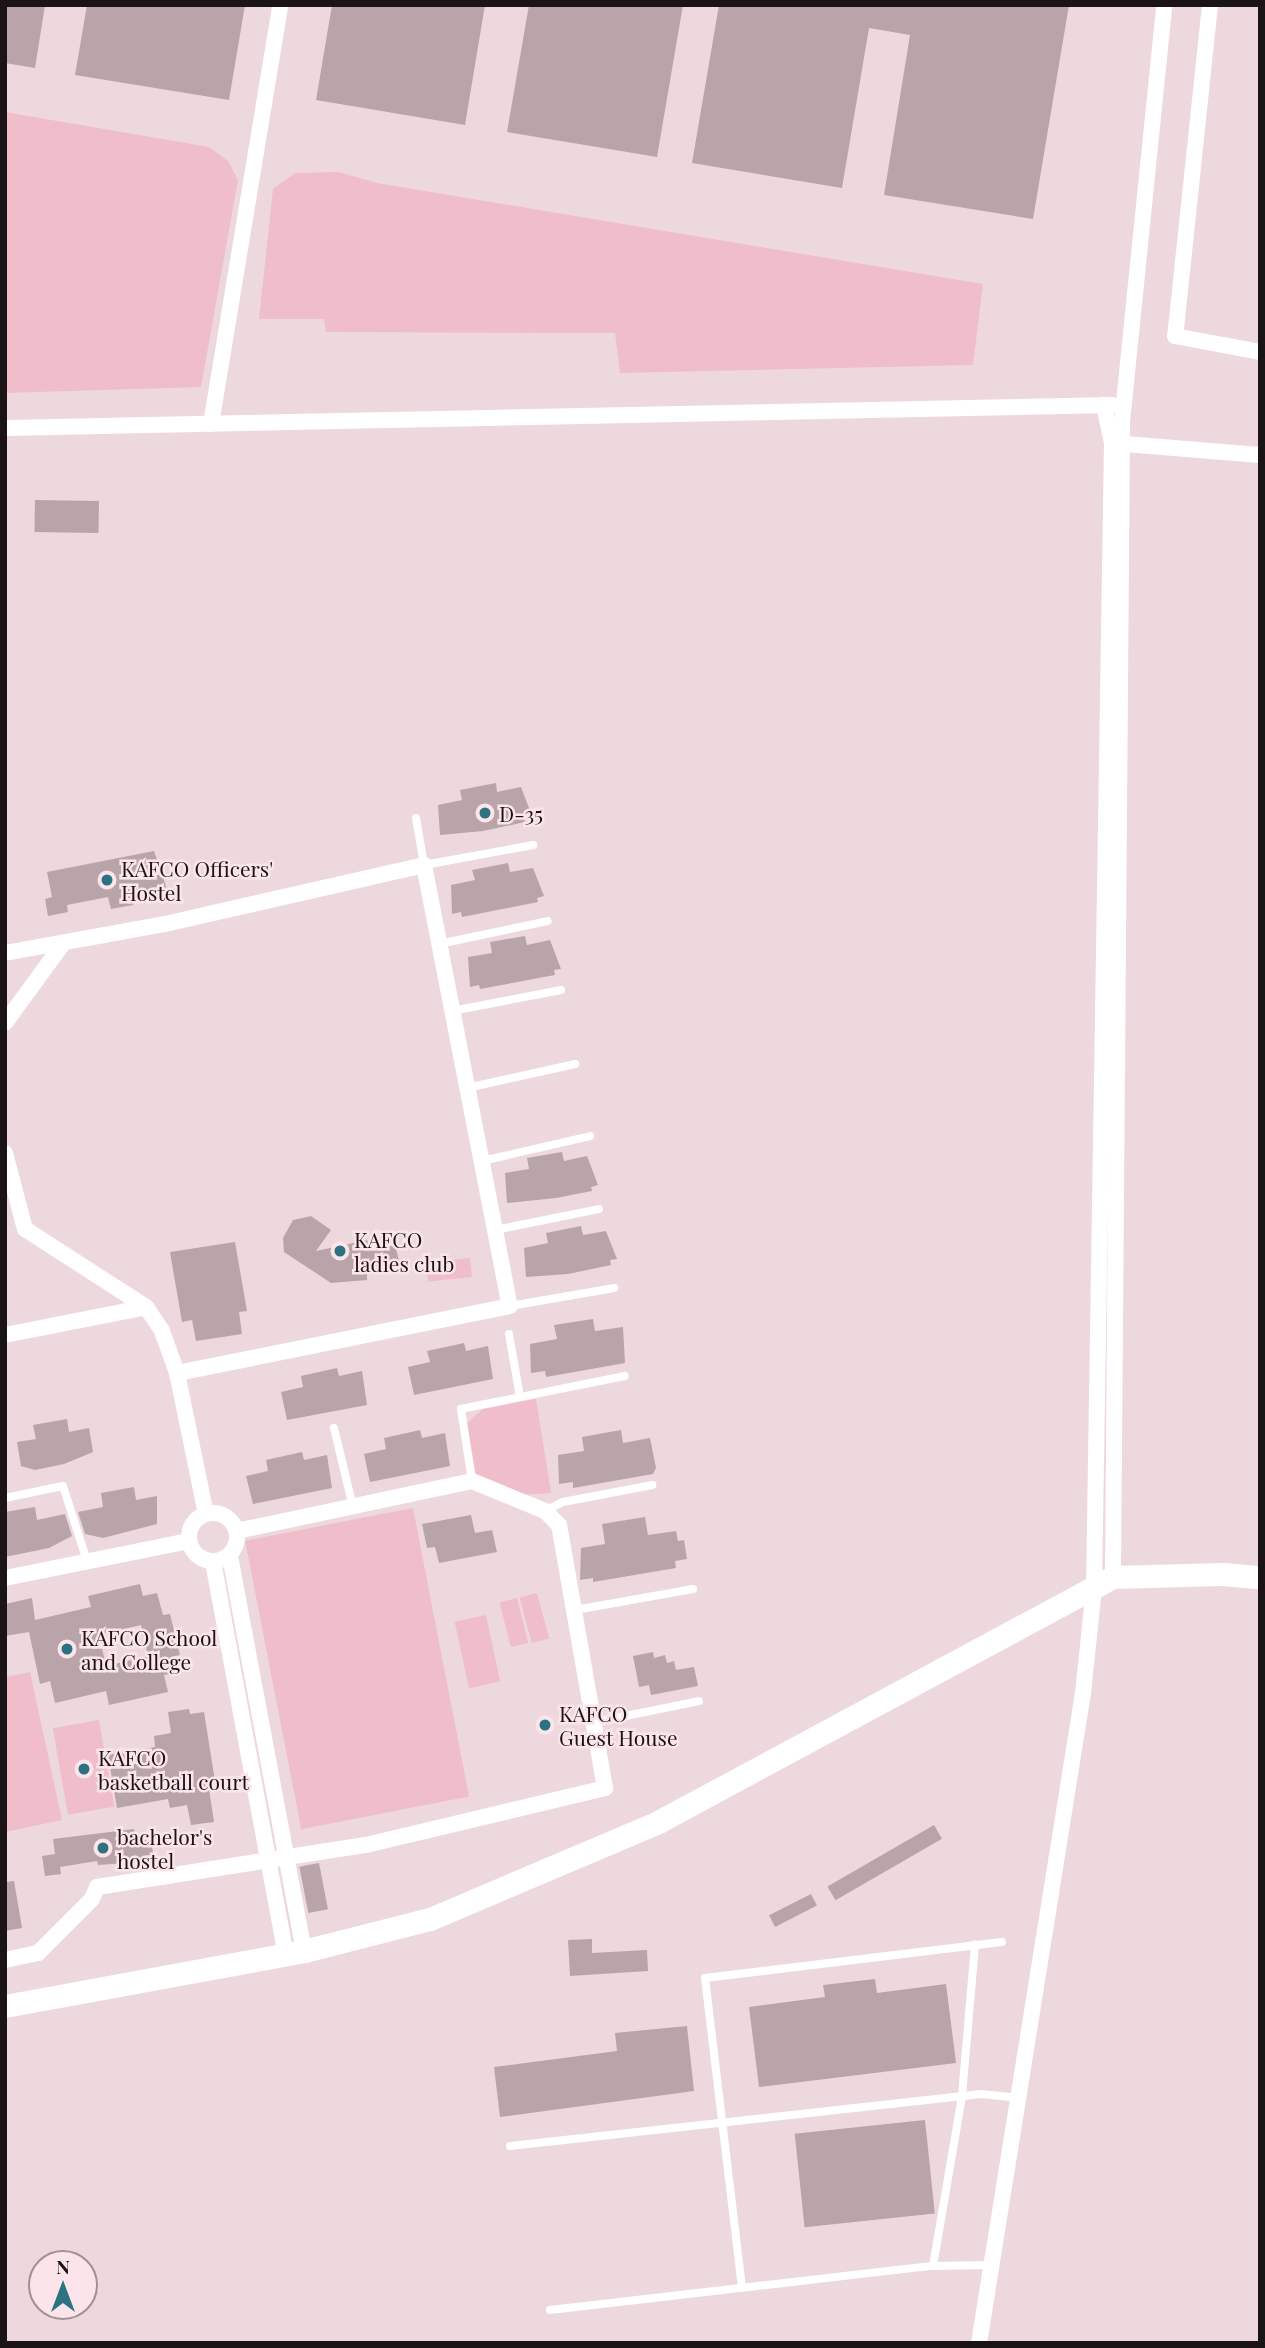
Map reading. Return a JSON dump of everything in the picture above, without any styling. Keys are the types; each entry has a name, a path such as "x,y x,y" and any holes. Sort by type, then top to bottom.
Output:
{"main road":[{"path":"5,2006 295,1953 429,1919 658,1822 1103,1582 1222,1574 1260,1577"}],"street":[{"path":"211,424 280,5"},
{"path":"979,2343 1103,1582 1124,405 1164,5"},
{"path":"1210,5 1175,336 1260,352"},
{"path":"1103,1582 1112,443 1104,405"},
{"path":"5,428 1124,405"},
{"path":"1125,444 1260,455"},
{"path":"5,953 165,924 424,865 510,1306 177,1373"},
{"path":"5,1023 64,942"},
{"path":"5,1153 25,1229 146,1307 162,1331 177,1373 206,1514"},
{"path":"5,1335 146,1307"},
{"path":"5,1959 46,1947 92,1899 97,1887 287,1859 448,1827 605,1788 596,1722 559,1525 545,1511 472,1481 237,1531"},
{"path":"230,1556 213,1562 197,1556 188,1542 192,1524 206,1514 229,1518 237,1531 230,1556 287,1859 295,1953"},
{"path":"5,1578 188,1542"},
{"path":"213,1562 269,1862 295,1953"}],"lane":[{"path":"415,818 424,865 533,845"},
{"path":"439,944 548,921"},
{"path":"452,1011 561,990"},
{"path":"467,1088 575,1064"},
{"path":"482,1161 590,1136"},
{"path":"495,1230 599,1209"},
{"path":"510,1306 614,1288"},
{"path":"509,1334 520,1397"},
{"path":"472,1481 461,1409 625,1376"},
{"path":"334,1428 353,1507"},
{"path":"545,1511 562,1502 652,1485"},
{"path":"5,1499 63,1486 87,1561"},
{"path":"575,1610 693,1589"},
{"path":"596,1722 699,1701"},
{"path":"742,2288 705,1979 1002,1942"},
{"path":"933,2266 962,2096 975,1945"},
{"path":"510,2146 962,2096 1019,2098"},
{"path":"550,2310 933,2266 991,2266"}],"shaded area":[{"path":"5,112 209,147 228,161 238,180 201,387 5,393"},
{"path":"339,172 377,183 983,284 973,365 620,373 615,333 326,332 324,319 259,319 273,189 295,173"},
{"path":"470,1258 472,1277 428,1281 426,1263"},
{"path":"536,1399 551,1493 519,1495 476,1474 467,1423 483,1409"},
{"path":"413,1508 469,1797 301,1829 245,1541"},
{"path":"537,1593 549,1638 532,1643 520,1598"},
{"path":"517,1598 528,1643 511,1647 500,1602"},
{"path":"486,1615 500,1682 469,1688 455,1622"},
{"path":"30,1672 62,1820 5,1832 5,1677"},
{"path":"99,1720 114,1807 68,1815 53,1728"}],"building":[{"path":"5,5 45,5 35,68 5,63"},
{"path":"87,5 245,5 229,100 75,75"},
{"path":"332,5 485,5 465,125 316,100"},
{"path":"529,5 683,5 657,157 507,132"},
{"path":"719,5 1069,5 1033,219 884,195 910,35 869,28 842,188 692,163"},
{"path":"35,500 99,501 98,533 34,532"},
{"name":"D-35","path":"496,783 497,792 521,787 532,816 524,818 525,822 483,831 440,835 438,805 462,800 460,790"},
{"name":"KAFCO Officers' Hostel","path":"154,851 168,892 132,898 133,905 111,909 108,897 67,905 68,912 48,916 45,899 52,897 47,872"},
{"path":"508,863 510,872 533,868 544,896 537,898 538,902 462,917 461,912 452,914 451,885 475,880 472,870"},
{"path":"525,936 527,945 550,940 561,969 554,970 555,975 480,989 479,985 470,987 468,957 492,953 490,942"},
{"path":"562,1152 564,1161 587,1156 598,1185 591,1187 592,1191 507,1203 505,1173 529,1169 527,1158"},
{"name":"KAFCO ladies club","path":"311,1216 331,1230 316,1251 367,1240 370,1247 388,1242 396,1249 399,1261 390,1270 367,1274 367,1280 331,1283 284,1252 283,1238 293,1220"},
{"path":"581,1226 583,1235 606,1231 617,1259 610,1260 611,1265 568,1274 526,1277 524,1248 548,1243 546,1233"},
{"path":"235,1242 247,1311 239,1312 242,1334 196,1341 192,1320 182,1322 170,1252"},
{"path":"593,1319 595,1331 623,1327 625,1363 546,1377 545,1371 531,1373 530,1344 557,1339 554,1325"},
{"path":"464,1343 466,1351 488,1346 493,1379 414,1395 408,1367 430,1362 427,1351"},
{"path":"337,1368 339,1376 362,1371 367,1405 287,1420 281,1392 303,1387 301,1376"},
{"path":"67,1419 69,1432 89,1428 93,1452 64,1464 35,1470 21,1466 17,1442 36,1439 33,1425"},
{"path":"420,1430 422,1438 445,1433 450,1466 370,1482 364,1454 386,1449 384,1438"},
{"path":"621,1430 623,1443 650,1438 656,1468 653,1474 573,1488 573,1482 559,1484 558,1455 584,1451 582,1437"},
{"path":"302,1452 304,1460 327,1455 332,1488 253,1504 246,1476 268,1471 266,1460"},
{"path":"134,1487 136,1500 157,1496 157,1524 103,1538 85,1534 78,1512 103,1507 101,1493"},
{"path":"35,1507 37,1520 65,1514 72,1536 49,1548 5,1557 5,1512"},
{"path":"471,1515 475,1533 492,1530 497,1552 439,1563 435,1547 427,1548 422,1524"},
{"path":"645,1517 648,1535 676,1531 678,1541 684,1540 687,1559 675,1561 676,1568 593,1582 593,1578 580,1580 581,1548 605,1544 602,1524"},
{"name":"KAFCO School and College","path":"140,1584 143,1596 157,1593 163,1615 170,1614 180,1655 171,1657 175,1673 164,1675 168,1692 109,1705 106,1691 55,1703 50,1681 40,1684 29,1632 5,1636 5,1604 32,1598 35,1620 91,1607 88,1596","holes":["141,1625 148,1656 106,1666 99,1635"]},
{"path":"653,1652 654,1658 665,1655 667,1663 674,1661 676,1670 694,1667 698,1686 651,1695 649,1685 639,1687 633,1656"},
{"path":"189,1709 190,1714 204,1712 215,1781 208,1782 214,1822 191,1825 187,1805 170,1808 168,1799 117,1808 108,1755 155,1747 154,1736 171,1733 168,1712"},
{"path":"934,1825 942,1839 835,1900 827,1886"},
{"name":"bachelor's hostel","path":"134,1829 136,1841 151,1839 154,1861 98,1865 97,1861 60,1867 61,1874 45,1876 42,1856 55,1854 53,1839"},
{"path":"319,1863 328,1909 308,1913 299,1867"},
{"path":"14,1881 22,1928 5,1931 5,1882"},
{"path":"811,1894 817,1906 775,1927 769,1915"},
{"path":"592,1939 592,1953 647,1950 648,1971 570,1976 568,1940"},
{"path":"875,1979 877,1993 946,1984 956,2063 759,2087 749,2007 825,1997 823,1985"},
{"path":"687,2026 694,2091 500,2117 494,2067 617,2051 615,2033"},
{"path":"925,2120 935,2213 805,2227 795,2134"}],"place":[{"name":"D-35","path":"485,813"},
{"name":"KAFCO Officers' Hostel","path":"107,880"},
{"name":"KAFCO ladies club","path":"340,1251"},
{"name":"KAFCO School and College","path":"67,1649"},
{"name":"KAFCO Guest House","path":"545,1725"},
{"name":"KAFCO basketball court","path":"84,1769"},
{"name":"bachelor's hostel","path":"103,1848"}]}
